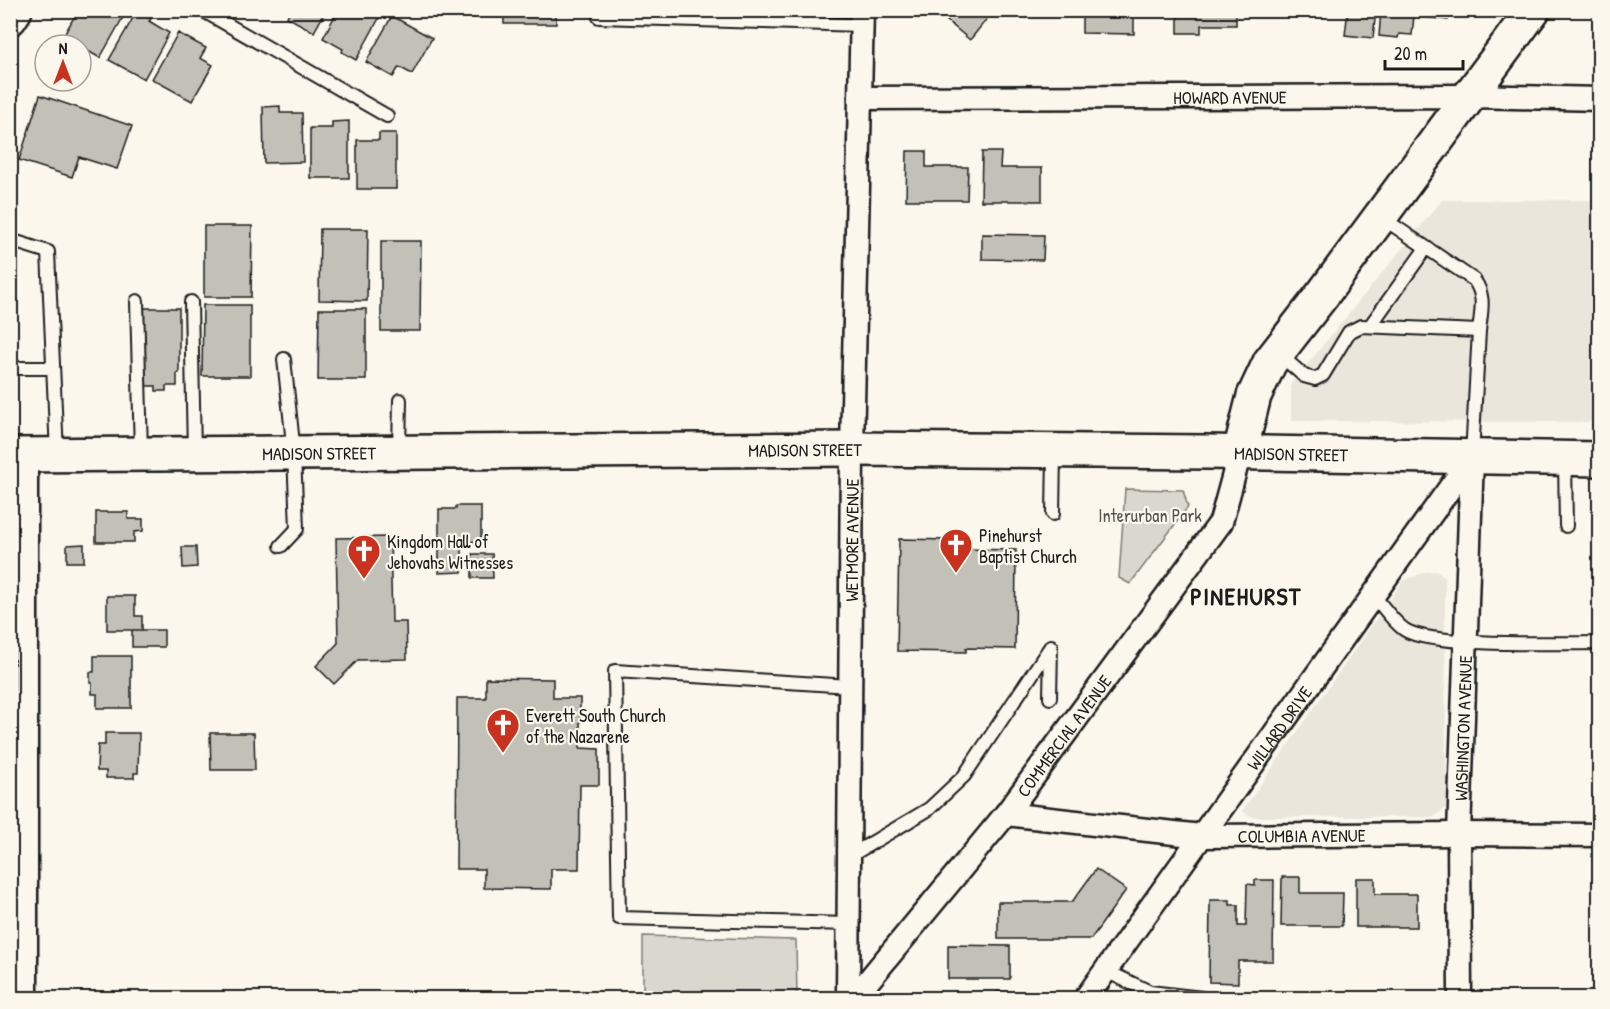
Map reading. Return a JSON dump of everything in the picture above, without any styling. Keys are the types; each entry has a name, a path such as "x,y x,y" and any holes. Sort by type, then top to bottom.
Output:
{"street":[{"path":"10,18 15,10"},
{"path":"1240,452 1254,396 1270,362 1381,217 1533,10"},
{"name":"WETMORE AVENUE","path":"848,999 852,449 862,18"},
{"name":"HOWARD AVENUE","path":"860,98 1471,96 1599,99"},
{"name":"MADISON STREET","path":"31,455 852,449 1240,452 1599,459"},
{"name":"COMMERCIAL AVENUE","path":"854,999 1006,814 1221,522 1240,452"},
{"path":"26,999 18,920 18,535 31,455"},
{"name":"WILLARD DRIVE","path":"1086,999 1472,457"},
{"name":"WASHINGTON AVENUE","path":"1460,999 1459,834 1472,457"},
{"name":"COLUMBIA AVENUE","path":"1006,814 1201,836 1459,834 1599,836"}],"lane":[{"path":"202,10 387,116"},
{"path":"599,17 862,18"},
{"path":"1381,217 1474,280 1480,289 1482,307 1472,457"},
{"path":"10,240 48,252 53,368 31,455"},
{"path":"1370,326 1426,248"},
{"path":"137,301 141,454"},
{"path":"191,302 194,454"},
{"path":"1277,353 1304,376 1315,379 1323,375 1349,332 1361,326 1479,331"},
{"path":"281,546 297,529 294,453 284,359"},
{"path":"10,368 53,368"},
{"path":"399,452 400,400"},
{"path":"1053,514 1054,451"},
{"path":"1565,459 1566,526"},
{"path":"1373,595 1405,630 1428,637 1467,641 1599,644"},
{"path":"848,857 929,809 964,776 1051,646 1050,698"},
{"path":"848,924 619,918 615,671 850,686"},
{"path":"1106,971 1150,992 1202,999"}],"shaded area":[{"path":"1442,200 1599,200 1599,422 1291,421 1291,384"},
{"path":"1438,571 1445,577 1446,808 1434,817 1252,817 1242,811 1403,581 1425,572"}],"green space":[{"name":"Interurban Park","path":"1125,489 1183,490 1188,507 1130,584 1119,578"},
{"path":"643,936 796,940 797,998 643,998"}],"building":[{"path":"78,10 126,12 100,58 93,54 93,33 65,33"},
{"path":"290,10 326,10 314,32 287,17"},
{"path":"338,10 383,11 356,60 342,52 343,49 323,38"},
{"path":"504,10 556,10 556,24 504,24"},
{"path":"934,10 994,10 970,40"},
{"path":"1082,10 1134,10 1134,34 1082,33"},
{"path":"1178,10 1236,10 1236,25 1201,25 1201,33 1178,33"},
{"path":"1348,10 1376,10 1373,38 1345,35"},
{"path":"1381,10 1449,10 1448,20 1414,16 1412,35 1399,34 1398,38 1379,36"},
{"path":"137,11 169,33 144,79 109,60"},
{"path":"392,16 432,38 412,74 399,67 393,77 366,62"},
{"path":"178,33 206,48 200,58 213,65 192,101 152,79"},
{"path":"40,95 132,126 117,169 79,157 72,177 19,160"},
{"path":"280,106 280,113 302,113 303,162 264,163 263,107"},
{"path":"349,121 349,178 310,178 310,128 332,128 332,122"},
{"path":"379,133 396,133 396,189 357,189 357,140 379,140"},
{"path":"907,151 926,151 926,167 968,167 967,200 906,200"},
{"path":"982,152 1001,152 1000,168 1042,168 1042,201 981,201"},
{"path":"204,226 252,226 251,297 204,297"},
{"path":"320,229 368,229 367,301 319,300"},
{"path":"982,234 1044,235 1043,260 982,259"},
{"path":"381,241 421,241 420,331 381,331"},
{"path":"203,305 250,305 250,376 202,376"},
{"path":"141,308 179,308 177,386 166,386 166,391 156,391 156,386 144,386"},
{"path":"319,309 366,309 366,380 318,380"},
{"path":"456,506 481,506 481,541 462,542 462,572 439,573 439,509 456,509"},
{"path":"96,512 128,512 128,519 143,519 143,531 134,532 134,542 96,542"},
{"name":"Kingdom Hall of Jehovahs Witnesses","path":"390,537 392,622 406,622 407,659 358,660 334,684 316,666 338,643 336,538"},
{"path":"899,539 951,540 951,560 962,560 962,549 1016,550 1015,649 966,648 966,652 897,651"},
{"path":"84,544 84,562 67,562 67,545"},
{"path":"182,547 196,547 197,567 183,568"},
{"path":"472,554 492,554 493,578 472,578"},
{"path":"107,596 135,596 135,616 142,616 142,630 107,630"},
{"path":"132,630 164,630 164,647 132,647"},
{"path":"94,656 131,656 131,708 97,708 97,694 92,694 92,683 90,683 90,672 94,672"},
{"path":"486,678 553,679 553,698 580,698 580,748 599,749 599,785 580,785 579,869 551,869 551,889 484,888 484,869 456,869 457,698 486,698"},
{"path":"105,733 139,733 138,773 134,773 134,778 106,778 106,771 97,771 98,745 105,745"},
{"path":"210,733 254,733 255,770 211,770"},
{"path":"1096,869 1126,890 1091,939 998,939 998,902 1072,902"},
{"path":"1282,877 1300,877 1300,893 1343,893 1342,926 1281,926"},
{"path":"1356,878 1375,878 1375,894 1417,894 1417,927 1356,927"},
{"path":"1255,880 1274,880 1273,961 1238,961 1238,983 1209,982 1210,900 1230,900 1230,905 1238,905 1238,926 1246,926 1247,884 1255,885"},
{"path":"948,945 1010,946 1010,979 948,979"},
{"path":"997,992 1032,993 1032,998 997,998"}],"place":[{"name":"Pinehurst Baptist Church","path":"956,574"},
{"name":"Kingdom Hall of Jehovahs Witnesses","path":"364,580"},
{"name":"Everett South Church of the Nazarene","path":"503,754"}],"district":[{"name":"PINEHURST","path":"1246,596"}]}
